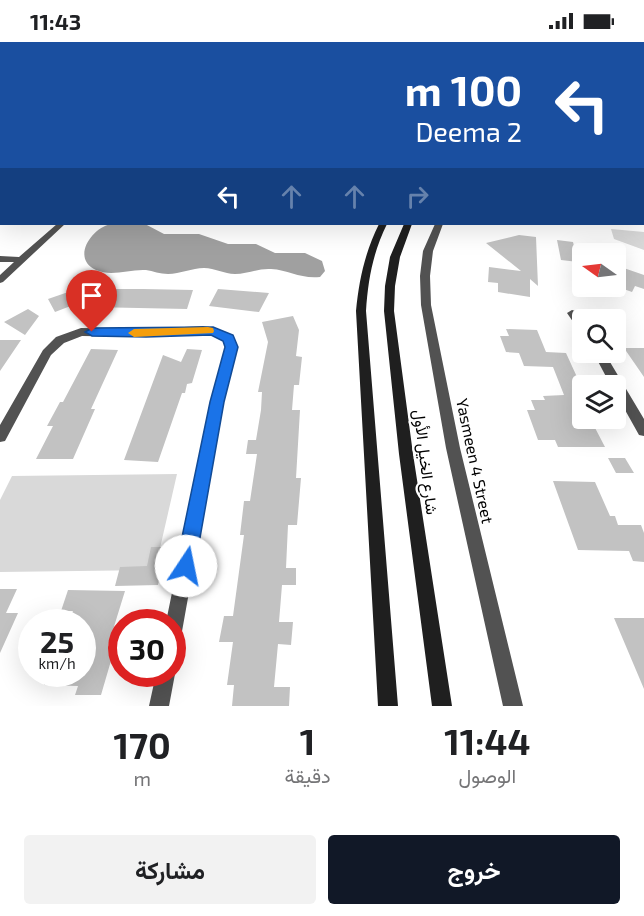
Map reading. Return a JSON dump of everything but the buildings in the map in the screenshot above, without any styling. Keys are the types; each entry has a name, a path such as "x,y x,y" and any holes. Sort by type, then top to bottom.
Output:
{"main road":[{"path":"383,225 363,281 361,311 388,706"},
{"name":"شارع الخيل الأول","path":"408,225 394,256 389,310 417,534 442,706"}],"street":[{"path":"0,280 5,270 60,225"},
{"name":"Yasmeen 4 Street","path":"439,225 428,251 425,276 426,305 453,448 513,706"},
{"path":"0,259 19,260"},
{"path":"0,437 47,353 52,346 70,335 81,332 146,333 203,330 222,334 228,338 232,347 217,402 177,609"},
{"path":"604,363 644,431"},
{"path":"159,706 163,687"}],"shaded area":[{"path":"147,225 164,234 199,234 228,244 256,244 275,253 305,253 322,261 325,271 320,277 300,276 271,269 235,274 204,268 168,274 146,270 102,272 89,265 84,252 91,237 104,227"},
{"path":"611,229 644,232 644,250 626,243 614,239"},
{"path":"177,474 155,570 0,572 0,500 12,476"}],"slow traffic":[{"path":"134,333 208,331"}],"route":[{"path":"92,332 213,331 228,338 232,347 217,402 186,566"}]}
